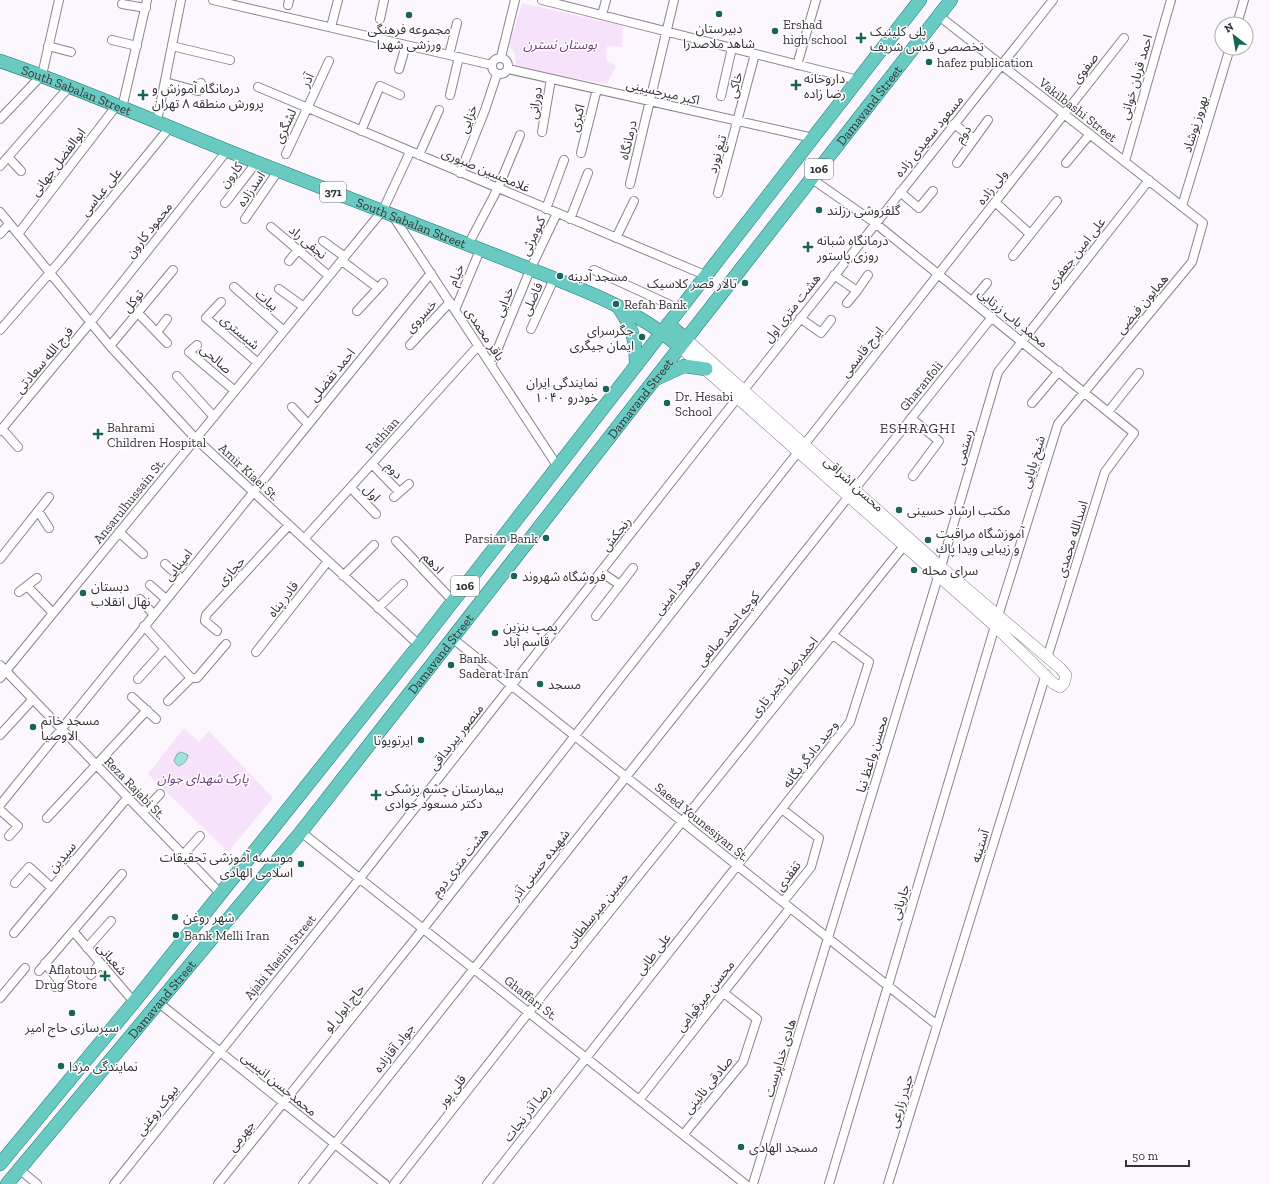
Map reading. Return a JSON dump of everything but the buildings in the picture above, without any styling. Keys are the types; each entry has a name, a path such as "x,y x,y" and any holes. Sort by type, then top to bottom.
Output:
{"main road":[{"name":"Damavand Street","path":"0,1164 134,1002 419,645 920,0"},
{"name":"Damavand Street","path":"7,1184 301,832 951,0"},
{"name":"South Sabalan Street","path":"0,61 42,75 157,121 226,152 388,212 616,304 665,328 683,343"},
{"path":"616,304 629,323 633,333 636,351 636,366"},
{"name":"محسن اشراقی","path":"683,343 706,369 741,393"},
{"name":"محسن اشراقی","path":"683,343 996,621 1053,683 1060,687 1064,683 1066,675 1048,658 996,621"},
{"path":"654,380 684,366 706,369"},
{"name":"محسن اشراقی","path":"852,493 903,547 940,572"}],"street":[{"path":"0,119 42,75 59,0"},
{"path":"157,121 181,0"},
{"path":"213,0 229,2 459,58 492,64"},
{"path":"331,27 338,0"},
{"path":"380,18 384,0"},
{"path":"501,57 515,0"},
{"path":"542,0 858,80"},
{"path":"602,15 606,0"},
{"name":"درمانگاه","path":"630,184 674,0"},
{"path":"797,64 816,0"},
{"name":"مسعود سعیدی زاده","path":"875,223 1053,0"},
{"name":"احمد قربان خوانی","path":"1125,161 1171,0"},
{"path":"1239,16 1244,0"},
{"path":"120,106 147,4 122,4"},
{"name":"Vakilbashi Street","path":"939,16 1203,223"},
{"path":"449,55 457,24"},
{"name":"صفوی","path":"1064,114 1124,38"},
{"path":"112,40 137,46"},
{"path":"399,69 406,45"},
{"path":"48,46 71,52"},
{"path":"172,46 230,60"},
{"path":"721,96 732,48"},
{"name":"خاکی","path":"738,121 755,54"},
{"name":"بهروز نوشاد","path":"1182,206 1228,56"},
{"path":"501,57 508,62 508,69 503,74 497,74 493,70 492,64 496,58 501,57"},
{"path":"450,95 459,58"},
{"name":"آذر","path":"307,108 329,61"},
{"name":"اکبر میرحسینی","path":"508,69 813,138"},
{"name":"خزایی","path":"460,172 485,110 497,74"},
{"name":"دورانی","path":"542,132 551,79"},
{"path":"165,82 198,91 201,83"},
{"path":"360,131 380,86 400,95"},
{"path":"0,166 69,87"},
{"name":"غلامحسین صبوری","path":"258,88 705,275"},
{"name":"اکبری","path":"581,153 597,89"},
{"name":"ابوالفضل جهانی","path":"18,234 120,106"},
{"name":"لشگری","path":"286,154 307,108"},
{"path":"419,155 439,110"},
{"name":"ولی زاده","path":"938,274 1064,114"},
{"name":"دوم","path":"957,163 988,120"},
{"name":"تیغ نورد","path":"718,193 738,121"},
{"path":"954,124 974,139"},
{"name":"علی عباسی","path":"0,330 50,273 170,127"},
{"path":"1066,163 1090,134"},
{"name":"خیام","path":"455,310 474,247 520,135"},
{"name":"محمود کارون","path":"90,323 226,152"},
{"name":"Ansarulhussain St.","path":"0,678 3,668 53,613 343,259 388,212 410,152"},
{"path":"8,157 21,171"},
{"path":"546,209 564,160"},
{"name":"کارون","path":"225,203 256,163"},
{"name":"اسدزاده","path":"245,220 278,171"},
{"path":"570,219 588,173"},
{"name":"محمد باب زرتابی","path":"812,179 875,223 1023,341 1134,433"},
{"name":"علی امین جعفری","path":"1023,341 1149,180"},
{"path":"900,192 919,208 933,191"},
{"path":"1013,256 1057,200"},
{"path":"616,238 634,201"},
{"path":"994,202 1030,234"},
{"name":"Amir Kiaei St.","path":"0,212 90,323 196,439 419,645"},
{"name":"باقر محمدی","path":"388,212 431,273 558,467"},
{"name":"کیومرثی","path":"530,270 557,213"},
{"name":"هشت متری اول","path":"741,393 875,223"},
{"name":"همایون فیضی","path":"1085,392 1192,262 1203,223"},
{"path":"0,234 9,224"},
{"name":"نجفی راد","path":"271,227 329,276"},
{"path":"324,241 343,259 380,285 357,311"},
{"path":"289,261 298,250"},
{"name":"توکل","path":"110,346 173,270"},
{"name":"خدایی","path":"491,365 530,270"},
{"path":"594,270 679,309"},
{"name":"احمد تفضلی","path":"253,492 431,273"},
{"name":"ایرج قاسمی","path":"801,449 938,274"},
{"path":"834,275 856,291"},
{"path":"847,303 868,275"},
{"name":"فاضلی","path":"531,329 554,279"},
{"path":"972,301 987,283"},
{"name":"بیات","path":"234,286 284,331"},
{"path":"279,289 304,307"},
{"name":"شیستری","path":"221,302 206,318 258,363"},
{"name":"خسروی","path":"410,345 450,302"},
{"path":"138,313 167,343"},
{"name":"Gharanfoli","path":"852,493 992,316"},
{"path":"800,318 821,332 830,320"},
{"path":"157,332 167,319"},
{"name":"فرج الله سعادتی","path":"1,430 90,323"},
{"name":"رستمی","path":"940,572 998,372 1023,341"},
{"name":"صالحی","path":"197,344 189,352 235,391"},
{"name":"Fathian","path":"304,539 478,346"},
{"path":"1032,403 1059,371"},
{"path":"1108,412 1139,373"},
{"path":"177,376 214,417"},
{"name":"شیخ بابایی","path":"996,621 1058,424 1085,392"},
{"name":"رنجکش","path":"512,686 741,393"},
{"path":"292,407 308,424"},
{"path":"911,418 939,441 913,476"},
{"path":"1,430 18,447"},
{"name":"اسدالله محمدی","path":"1048,658 1105,472 1134,433"},
{"name":"محمود امینی","path":"575,736 801,449"},
{"name":"دوم","path":"372,464 397,495 408,484"},
{"name":"اول","path":"351,488 376,514"},
{"name":"امینایی","path":"0,805 253,492"},
{"name":"کوچه احمد صانعی","path":"626,776 852,493"},
{"path":"0,559 49,497"},
{"path":"38,512 49,528"},
{"name":"حجازی","path":"218,632 205,621 206,616 289,525"},
{"path":"119,532 143,554"},
{"name":"ادهم","path":"396,541 453,601"},
{"path":"344,576 374,545"},
{"name":"احمدرضا رنجبر تاری","path":"683,822 903,547"},
{"name":"قادر پناه","path":"256,652 328,561"},
{"path":"165,564 182,579"},
{"path":"596,616 633,568"},
{"path":"601,572 620,585"},
{"name":"محسن واعظ نیا","path":"829,938 940,572"},
{"path":"20,592 37,578"},
{"path":"378,608 402,584"},
{"path":"150,585 166,599"},
{"path":"27,586 53,613"},
{"path":"140,599 153,614"},
{"name":"جاریانی","path":"829,1184 996,621"},
{"path":"144,626 191,678"},
{"name":"وحید دادگر یگانه","path":"738,866 850,722 869,662 833,635"},
{"name":"Saeed Younesiyan St.","path":"452,638 937,1025"},
{"path":"168,701 191,678 197,678 226,644"},
{"path":"138,679 165,649"},
{"name":"Reza Rajabi St.","path":"3,668 220,893"},
{"name":"آستینه","path":"937,1025 1046,674"},
{"name":"منصور پیربداقی","path":"360,878 512,686"},
{"path":"132,697 156,719"},
{"path":"0,735 33,699"},
{"path":"47,818 147,710"},
{"name":"هشت متری دوم","path":"423,928 575,736"},
{"name":"شهیده حسنی آذر","path":"474,968 626,776"},
{"path":"142,812 160,794"},
{"name":"سیدین","path":"14,933 128,797"},
{"name":"تفقدی","path":"782,809 819,838 811,868 783,902"},
{"path":"0,810 18,826 9,836"},
{"name":"حسین میرسلطانی","path":"529,1012 683,822"},
{"name":"Ghaffari St.","path":"301,832 745,1184"},
{"path":"183,855 200,836"},
{"name":"علی طایی","path":"586,1058 738,866"},
{"path":"15,883 29,867 52,888"},
{"path":"39,970 122,874"},
{"name":"Ajabi Naeini Street","path":"219,1051 360,878"},
{"name":"محسن میرقوامی","path":"639,1100 790,908"},
{"path":"88,948 111,921"},
{"name":"حاج ابول لو","path":"283,1102 423,928"},
{"name":"شعبانی","path":"72,931 134,1002"},
{"name":"هادی خداپرست","path":"753,1184 829,938"},
{"path":"45,963 59,981"},
{"path":"91,975 100,963"},
{"path":"0,998 25,968"},
{"name":"جواد آقازاده","path":"303,1184 474,968"},
{"name":"صادقی نائینی","path":"683,1135 743,1062 757,1019 724,993"},
{"name":"محمدحسن انیسی","path":"159,1003 385,1184"},
{"name":"قلی پور","path":"394,1184 529,1012"},
{"name":"حیدر زارعی","path":"888,1184 937,1025"},
{"name":"بیوک روغنی","path":"114,1184 219,1051"},
{"name":"رضا آذر نجات","path":"487,1184 586,1058"},
{"name":"جهرمی","path":"218,1184 283,1102"},
{"path":"19,1169 37,1184"}],"green space":[{"name":"بوستان نسترن","path":"522,3 623,26 622,47 607,46 606,60 616,66 607,84 551,75 515,65 515,54 509,46"},
{"name":"پارک شهدای جوان","path":"184,728 199,742 209,731 273,798 228,852 148,774"}],"shaded area":[{"path":"181,752 188,755 185,762 178,766 174,761 177,754"}],"place":[{"name":"دبیرستان شاهد ملاصدرا","path":"719,14"},
{"name":"مجموعه فرهنگی ورزشی شهدا","path":"409,15"},
{"name":"Ershad high school","path":"775,31"},
{"name":"پلی کلینیک تخصصی قدس شریف","path":"861,38"},
{"name":"hafez publication","path":"929,62"},
{"name":"داروخانه رضا زاده","path":"796,85"},
{"name":"درمانگاه آموزش و پرورش منطقه ۸ تهران","path":"143,95"},
{"name":"گلفروشی رزلند","path":"819,210"},
{"name":"درمانگاه شبانه روزی پاستور","path":"808,247"},
{"name":"مسجد آدینه","path":"560,276"},
{"name":"تالار قصر کلاسیک","path":"745,283"},
{"name":"Refah Bank","path":"616,304"},
{"name":"جگرسرای ایمان جیگری","path":"642,337"},
{"name":"نمایندگی ایران خودرو ۱۰۴۰","path":"606,389"},
{"name":"Dr. Hesabi School","path":"667,403"},
{"name":"Bahrami ‌ Children Hospital","path":"98,434"},
{"name":"مکتب ارشاد حسینی","path":"899,510"},
{"name":"Parsian Bank","path":"546,538"},
{"name":"آموزشگاه مراقبت و زيبايى ويدا پاك","path":"928,540"},
{"name":"سرای محله","path":"914,570"},
{"name":"فروشگاه شهروند","path":"514,576"},
{"name":"دبستان نهال انقلاب","path":"83,593"},
{"name":"پمپ بنزین قاسم آباد","path":"495,633"},
{"name":"Bank Saderat Iran","path":"451,665"},
{"name":"مسجد","path":"540,684"},
{"name":"مسجد خاتم الاوصیا","path":"33,727"},
{"name":"ایرتویوتا","path":"421,740"},
{"name":"بیمارستان چشم پزشکی دکتر مسعود جوادی","path":"376,795"},
{"name":"موسسه آموزشی تحقیقات اسلامی الهادی","path":"301,864"},
{"name":"شهر روغن","path":"175,917"},
{"name":"Bank Melli Iran","path":"176,935"},
{"name":"Aflatoun Drug Store","path":"105,976"},
{"name":"سپرسازی حاج امیر","path":"72,1013"},
{"name":"نمایندگی مزدا","path":"61,1066"},
{"name":"مسجد الهادی","path":"741,1147"}],"district":[{"name":"ESHRAGHI","path":"918,428"}]}
